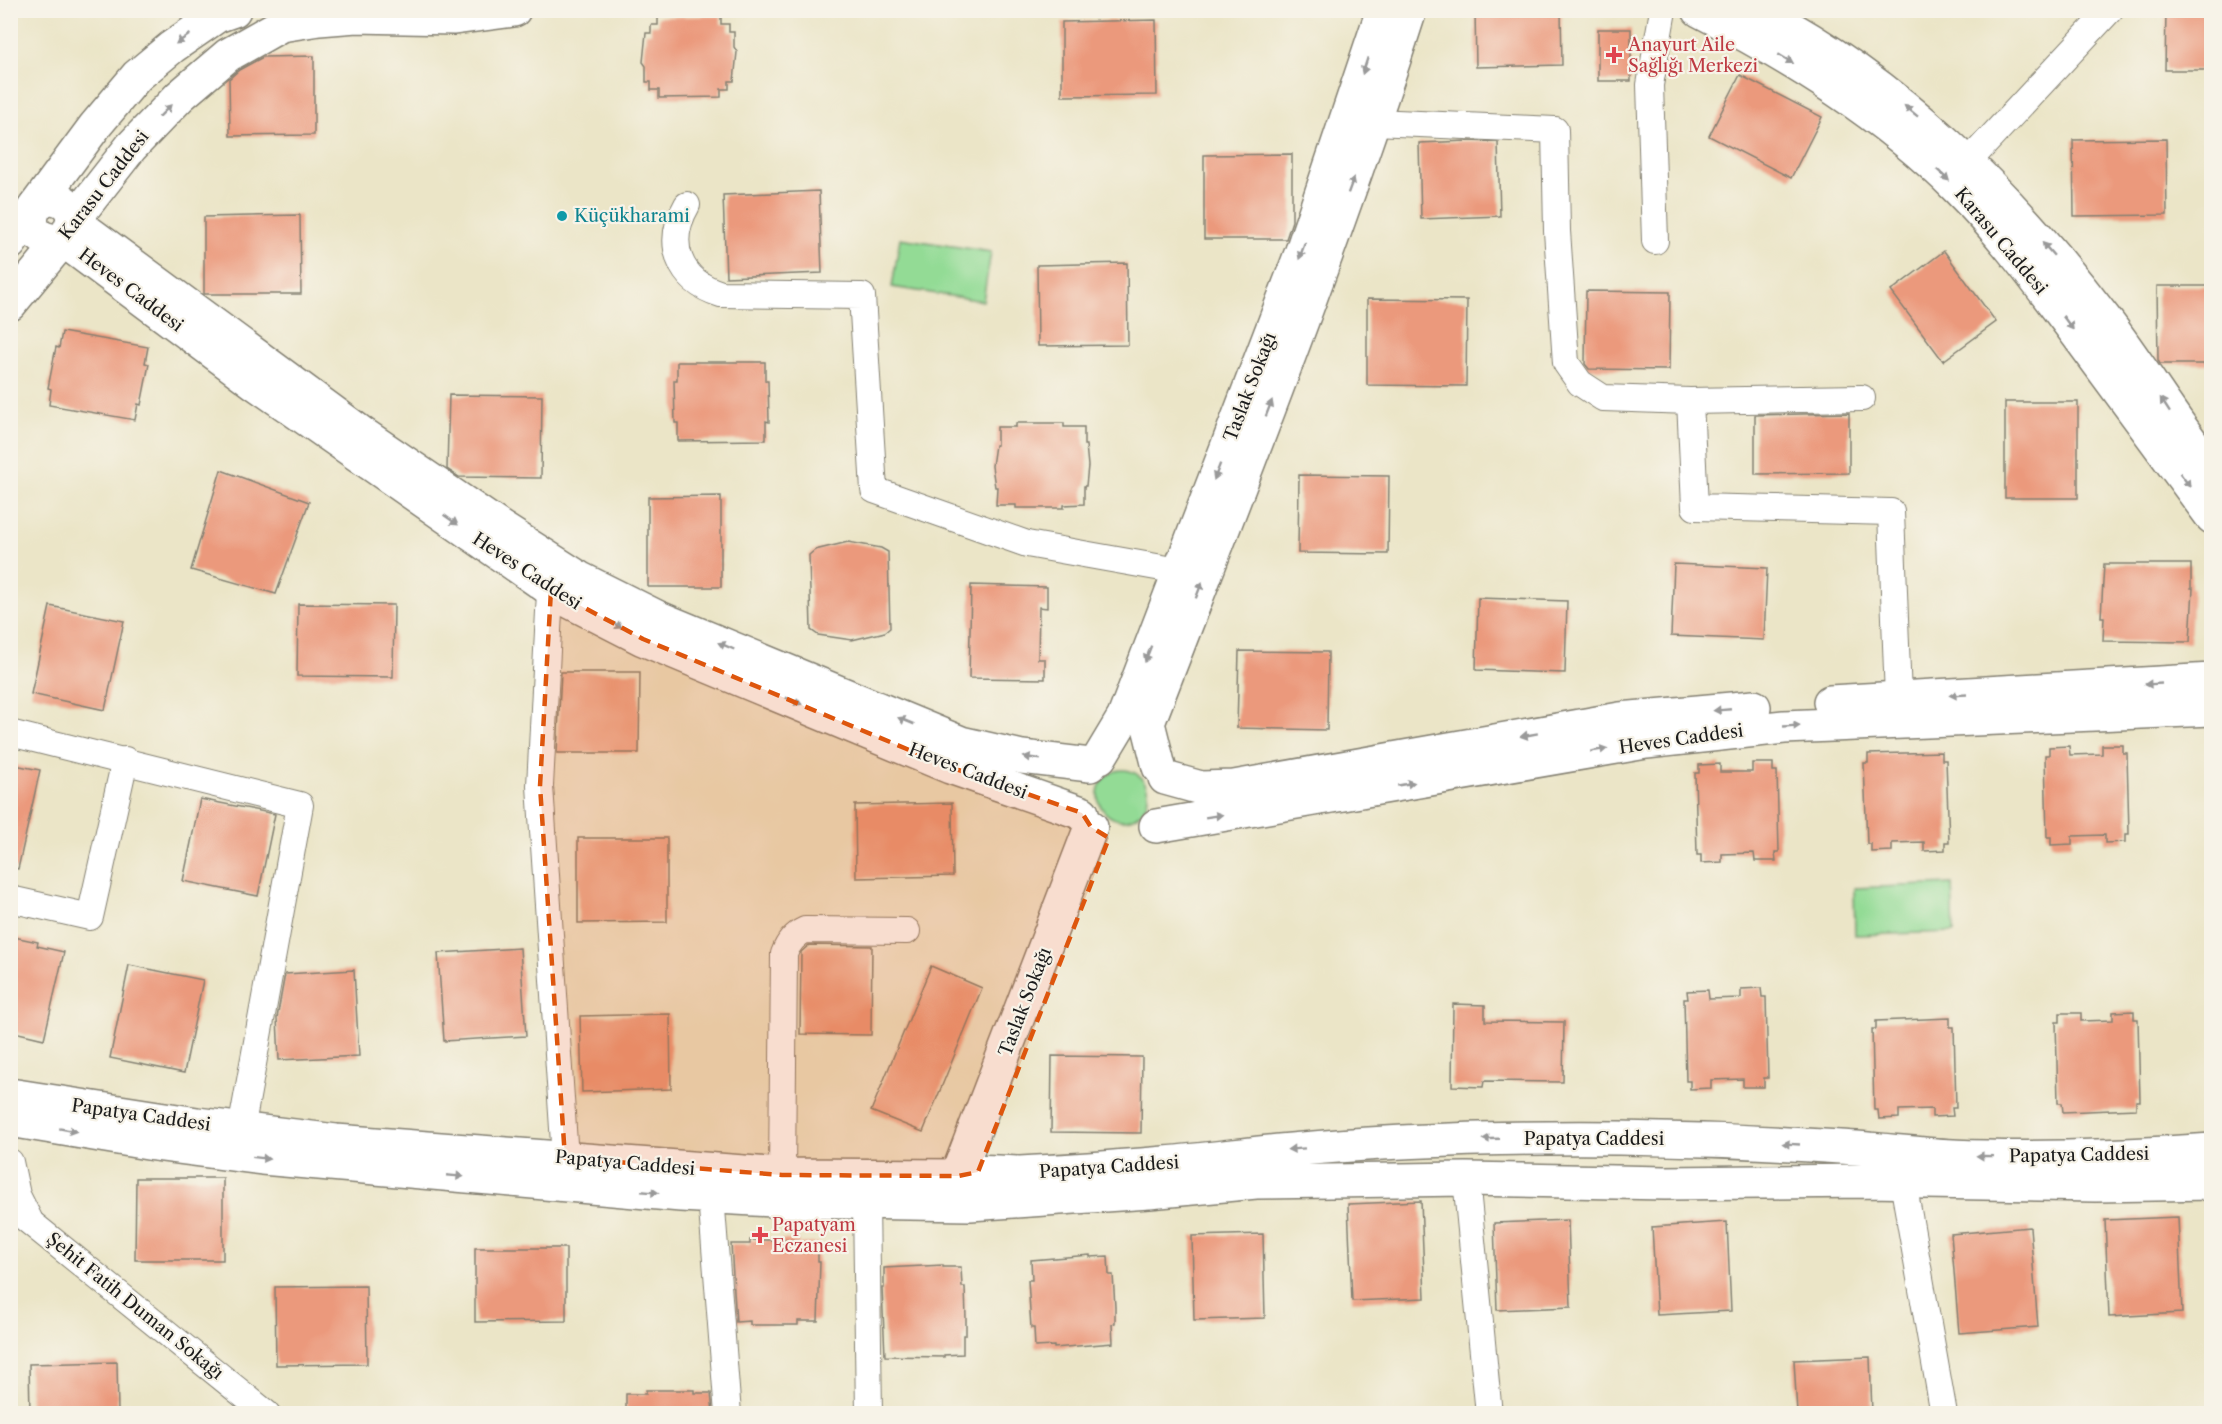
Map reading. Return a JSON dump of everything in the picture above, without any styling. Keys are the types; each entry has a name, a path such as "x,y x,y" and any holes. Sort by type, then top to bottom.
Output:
{"street":[{"path":"10,243 96,126 137,76 172,47 217,16 234,10"},
{"name":"Karasu Caddesi","path":"10,304 131,147 156,119 204,74 237,49 281,24 394,13 454,18 514,10"},
{"name":"Taslak Sokağı","path":"1095,761 1124,717 1302,251 1383,10"},
{"name":"Taslak Sokağı","path":"1162,772 1148,723 1294,341 1374,122 1410,10"},
{"path":"1655,241 1650,85 1663,10"},
{"name":"Karasu Caddesi","path":"1699,10 1764,46 1853,101 1927,159 1958,189 2016,253 2211,517"},
{"name":"Karasu Caddesi","path":"1758,10 1808,38 1881,88 1915,114 1968,162 2020,216 2104,318 2185,435 2209,460"},
{"path":"1968,162 2110,10"},
{"path":"1374,122 1555,130 1557,231 1566,363 1580,383 1603,398 1690,401 1862,398"},
{"path":"687,205 678,226 676,247 689,276 709,290 721,294 862,296 874,490 1027,544 1179,571"},
{"path":"35,207 31,220 36,233 47,241 68,231"},
{"name":"Heves Caddesi","path":"68,231 133,267 364,435 551,575 563,598 644,639 950,767 1114,830 1635,744 1718,733 1850,723 2211,709"},
{"name":"Heves Caddesi","path":"68,231 255,382 551,575 579,578 659,618 961,743 1023,757 1095,761"},
{"path":"1690,401 1695,507 1891,512 1898,698"},
{"path":"551,575 540,786 565,1158"},
{"name":"Heves Caddesi","path":"1162,772 1201,788 1234,787 1620,719 1771,706 2211,680"},
{"path":"10,733 300,805 241,1130"},
{"path":"1125,750 1138,752 1149,758 1162,772 1168,790 1168,803 1164,815 1114,830 1078,800 1083,775 1095,761 1112,752 1125,750"},
{"path":"10,899 90,917 125,760"},
{"name":"Taslak Sokağı","path":"968,1189 1114,830"},
{"path":"782,1175 784,954 787,946 792,939 805,930 907,931"},
{"name":"Papatya Caddesi","path":"12,1113 241,1130 336,1141 968,1189 1115,1195 1256,1182 1466,1179 1665,1183 2211,1184"},
{"name":"Papatya Caddesi","path":"12,1113 143,1142 262,1158 459,1177 711,1196 866,1202 968,1189 1016,1173 1169,1163 1290,1150 1392,1143 1617,1138 1842,1147 1954,1156 2025,1157 2211,1150"},
{"path":"10,1162 17,1195 31,1222"},
{"path":"1466,1179 1489,1413"},
{"path":"1903,1182 1944,1413"},
{"path":"711,1196 728,1413"},
{"path":"866,1202 869,1413"},
{"name":"Şehit Fatih Duman Sokağı","path":"10,1206 267,1413"}],"highlighted area":[{"path":"551,590 643,639 950,767 1082,813 1091,827 1109,838 978,1172 958,1176 782,1175 565,1158 540,786"}],"green space":[{"path":"900,238 991,252 983,301 892,287"},
{"path":"1123,770 1132,772 1143,781 1148,795 1146,804 1137,815 1123,820 1114,818 1103,809 1098,795 1100,786 1109,775"},
{"path":"1952,884 1954,932 1855,935 1854,888"}],"building":[{"path":"1475,10 1561,10 1562,65 1476,67"},
{"path":"2166,10 2211,10 2211,70 2165,70"},
{"path":"721,16 721,24 729,24 729,32 734,32 734,47 737,52 734,81 729,81 729,89 721,89 721,97 659,98 659,90 651,90 651,82 646,82 646,66 643,62 646,33 651,33 651,25 658,25 658,17"},
{"path":"1156,20 1157,95 1062,96 1062,22"},
{"path":"1598,29 1631,29 1631,81 1598,81"},
{"path":"314,56 314,135 230,136 229,79 239,70 263,57"},
{"path":"1740,75 1822,117 1791,178 1709,136"},
{"path":"2166,139 2167,215 2074,216 2073,140"},
{"path":"1498,142 1500,216 1421,219 1419,143"},
{"path":"1292,154 1292,221 1286,239 1204,239 1204,155"},
{"path":"819,191 822,273 726,277 723,195"},
{"path":"300,215 301,294 204,294 204,217"},
{"path":"1944,251 1996,322 1943,361 1891,291"},
{"path":"1127,263 1128,345 1038,346 1037,265"},
{"path":"2157,286 2211,286 2211,364 2160,364 2158,360"},
{"path":"1586,291 1670,292 1669,370 1589,369 1585,364"},
{"path":"1367,299 1467,300 1466,386 1367,385"},
{"path":"62,332 148,347 145,363 149,364 141,405 138,404 135,420 49,405 51,389 48,388 56,347 59,348"},
{"path":"677,362 765,362 769,422 766,421 766,440 678,441 678,423 675,423 674,380 677,380"},
{"path":"449,395 542,396 541,478 459,477 447,469"},
{"path":"2005,402 2078,402 2078,498 2005,498"},
{"path":"1849,413 1849,473 1755,474 1755,415"},
{"path":"1016,423 1064,423 1064,427 1084,427 1084,445 1086,445 1088,466 1086,486 1084,486 1084,504 1064,505 1064,508 1016,508 1016,505 996,505 997,487 995,487 992,466 995,445 997,445 997,427 1016,427"},
{"path":"221,470 309,502 276,594 191,570"},
{"path":"1299,475 1389,476 1388,554 1298,553"},
{"path":"721,496 721,587 648,587 648,497"},
{"path":"848,542 881,548 888,552 890,628 885,632 852,640 818,635 811,630 809,555 815,550"},
{"path":"1674,564 1767,568 1764,640 1671,636"},
{"path":"2104,564 2191,564 2191,588 2193,588 2190,642 2103,641 2104,617 2101,617"},
{"path":"971,585 1047,587 1047,608 1039,607 1038,659 1045,659 1045,679 969,678"},
{"path":"1478,598 1567,601 1565,673 1476,670"},
{"path":"298,604 394,605 393,677 297,676"},
{"path":"50,606 124,621 105,710 31,694"},
{"path":"1239,651 1328,652 1327,730 1237,728"},
{"path":"561,672 640,672 639,753 557,753"},
{"path":"2102,745 2123,745 2123,753 2127,753 2129,834 2125,834 2125,842 2105,843 2105,835 2072,836 2072,844 2051,845 2051,837 2047,837 2045,755 2049,755 2049,747 2069,746 2070,755 2102,754"},
{"path":"1942,752 1942,760 1946,760 1949,842 1945,842 1945,850 1924,851 1924,842 1892,843 1892,851 1871,852 1871,844 1867,844 1864,763 1868,763 1868,754"},
{"path":"1752,763 1773,763 1773,771 1777,771 1779,852 1775,852 1776,861 1755,861 1754,853 1722,854 1722,862 1701,863 1701,855 1697,855 1695,773 1699,773 1699,765 1720,764 1720,772 1752,772"},
{"path":"10,764 40,770 18,869 10,868"},
{"path":"200,799 275,814 258,896 183,881"},
{"path":"952,803 953,876 856,878 855,805"},
{"path":"578,838 667,838 667,922 578,923"},
{"path":"14,937 38,942 37,946 64,952 44,1039 10,1031 10,939 14,940"},
{"path":"809,945 872,946 871,1035 800,1034 801,952"},
{"path":"520,948 526,1036 444,1041 438,953"},
{"path":"129,965 203,980 184,1073 110,1058"},
{"path":"931,966 982,988 923,1132 871,1111"},
{"path":"354,970 359,1056 279,1060 277,1018 285,974"},
{"path":"1761,988 1762,997 1766,997 1768,1078 1764,1078 1764,1087 1743,1087 1743,1079 1711,1080 1711,1088 1690,1089 1690,1081 1686,1081 1684,999 1688,999 1687,991 1708,990 1709,999 1741,998 1741,989"},
{"path":"1453,1004 1485,1005 1485,1021 1564,1022 1563,1082 1484,1081 1483,1087 1452,1086"},
{"path":"2134,1011 2134,1019 2138,1019 2140,1101 2136,1101 2136,1109 2063,1112 2062,1103 2058,1103 2056,1022 2060,1022 2060,1013 2081,1013 2081,1021 2113,1020 2113,1012"},
{"path":"670,1014 671,1089 582,1092 580,1016"},
{"path":"1950,1018 1950,1027 1954,1027 1956,1108 1952,1108 1953,1116 1932,1117 1932,1109 1899,1110 1899,1118 1879,1119 1878,1110 1874,1110 1872,1029 1876,1029 1876,1021"},
{"path":"1052,1056 1142,1057 1141,1133 1051,1132"},
{"path":"136,1178 223,1178 223,1260 135,1260"},
{"path":"1421,1201 1425,1298 1352,1301 1348,1204"},
{"path":"2178,1217 2182,1313 2109,1317 2105,1220"},
{"path":"1568,1220 1571,1307 1497,1310 1494,1223"},
{"path":"1727,1222 1731,1311 1657,1315 1652,1227"},
{"path":"2030,1227 2038,1327 1959,1333 1951,1234"},
{"path":"1263,1234 1265,1318 1194,1320 1192,1236"},
{"path":"750,1240 798,1240 798,1244 818,1243 818,1262 820,1262 818,1321 798,1321 798,1325 750,1325 750,1321 736,1322 731,1244 750,1244"},
{"path":"475,1248 566,1248 566,1321 475,1322"},
{"path":"1090,1255 1090,1257 1108,1256 1109,1275 1113,1275 1115,1323 1112,1324 1113,1343 1054,1348 1054,1346 1035,1347 1034,1328 1031,1328 1028,1280 1032,1280 1031,1260"},
{"path":"943,1265 943,1267 961,1267 962,1287 965,1287 966,1319 963,1354 944,1355 944,1357 885,1356 882,1288 884,1288 884,1268"},
{"path":"366,1286 367,1364 276,1365 275,1287"},
{"path":"1870,1357 1872,1413 1797,1413 1794,1360"},
{"path":"117,1362 118,1413 30,1413 29,1364"},
{"path":"646,1390 694,1390 694,1393 711,1393 713,1413 626,1413 626,1394 646,1394"}],"place":[{"name":"Anayurt Aile Sağlığı Merkezi","path":"1614,55"},
{"name":"Küçükharami","path":"562,216"},
{"name":"Papatyam Eczanesi","path":"760,1235"}]}
